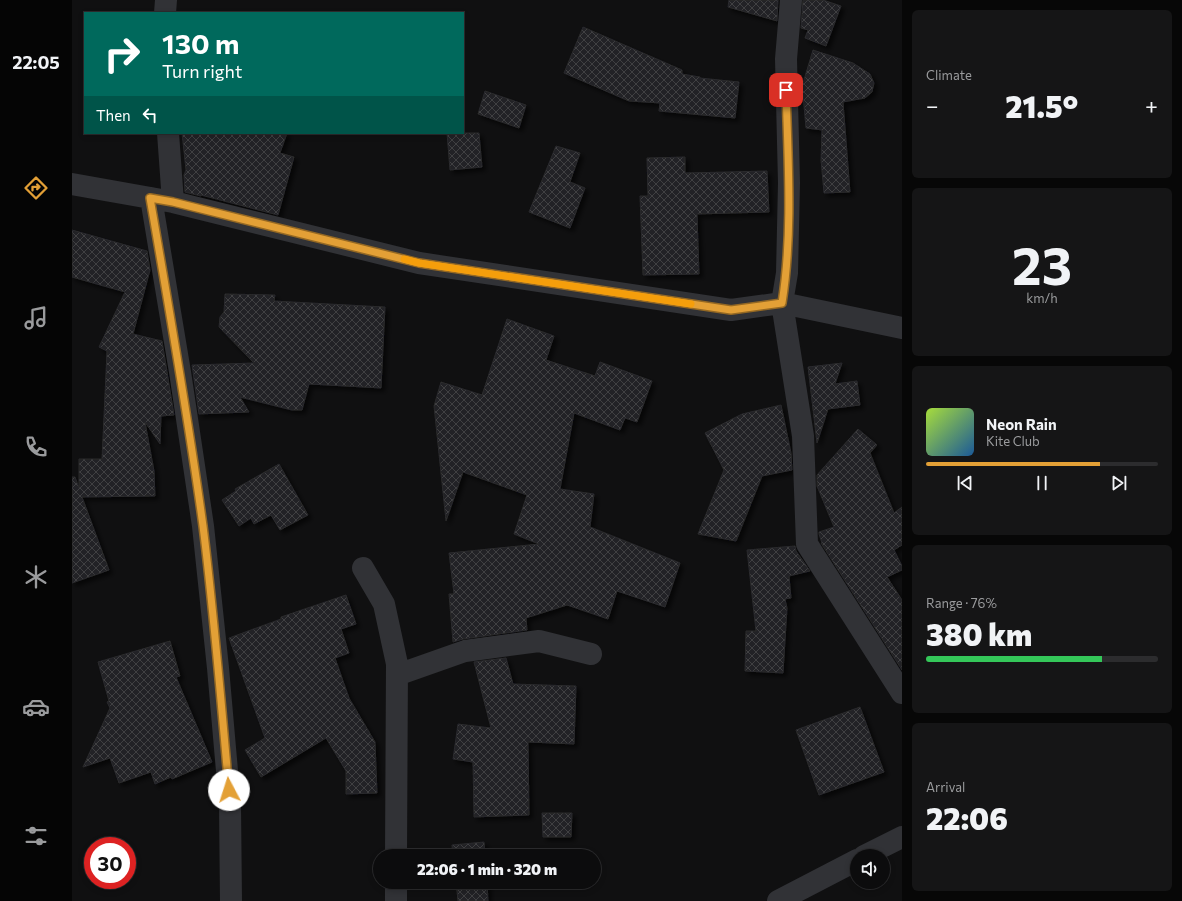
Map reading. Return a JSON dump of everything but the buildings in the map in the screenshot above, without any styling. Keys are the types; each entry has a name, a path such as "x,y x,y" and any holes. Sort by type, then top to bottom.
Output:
{"street":[{"path":"166,0 166,12"},
{"path":"791,0 786,59 789,183 787,273 782,303 803,436 807,544 902,693"},
{"path":"168,134 173,202"},
{"path":"72,184 173,202 419,263 731,310 782,303 902,328"},
{"path":"150,198 179,364 203,526 218,668 230,805 231,901"},
{"path":"363,568 384,604 397,664 396,849"},
{"path":"397,675 465,651 539,641 591,654"},
{"path":"878,849 902,837"},
{"path":"778,901 850,864"},
{"path":"396,889 396,901"}],"slow traffic":[{"path":"404,259 419,263 691,304"}],"route":[{"path":"229,790 203,526 180,372 150,198 173,202 419,263 731,310 782,303 787,273 789,183 786,90"}]}
